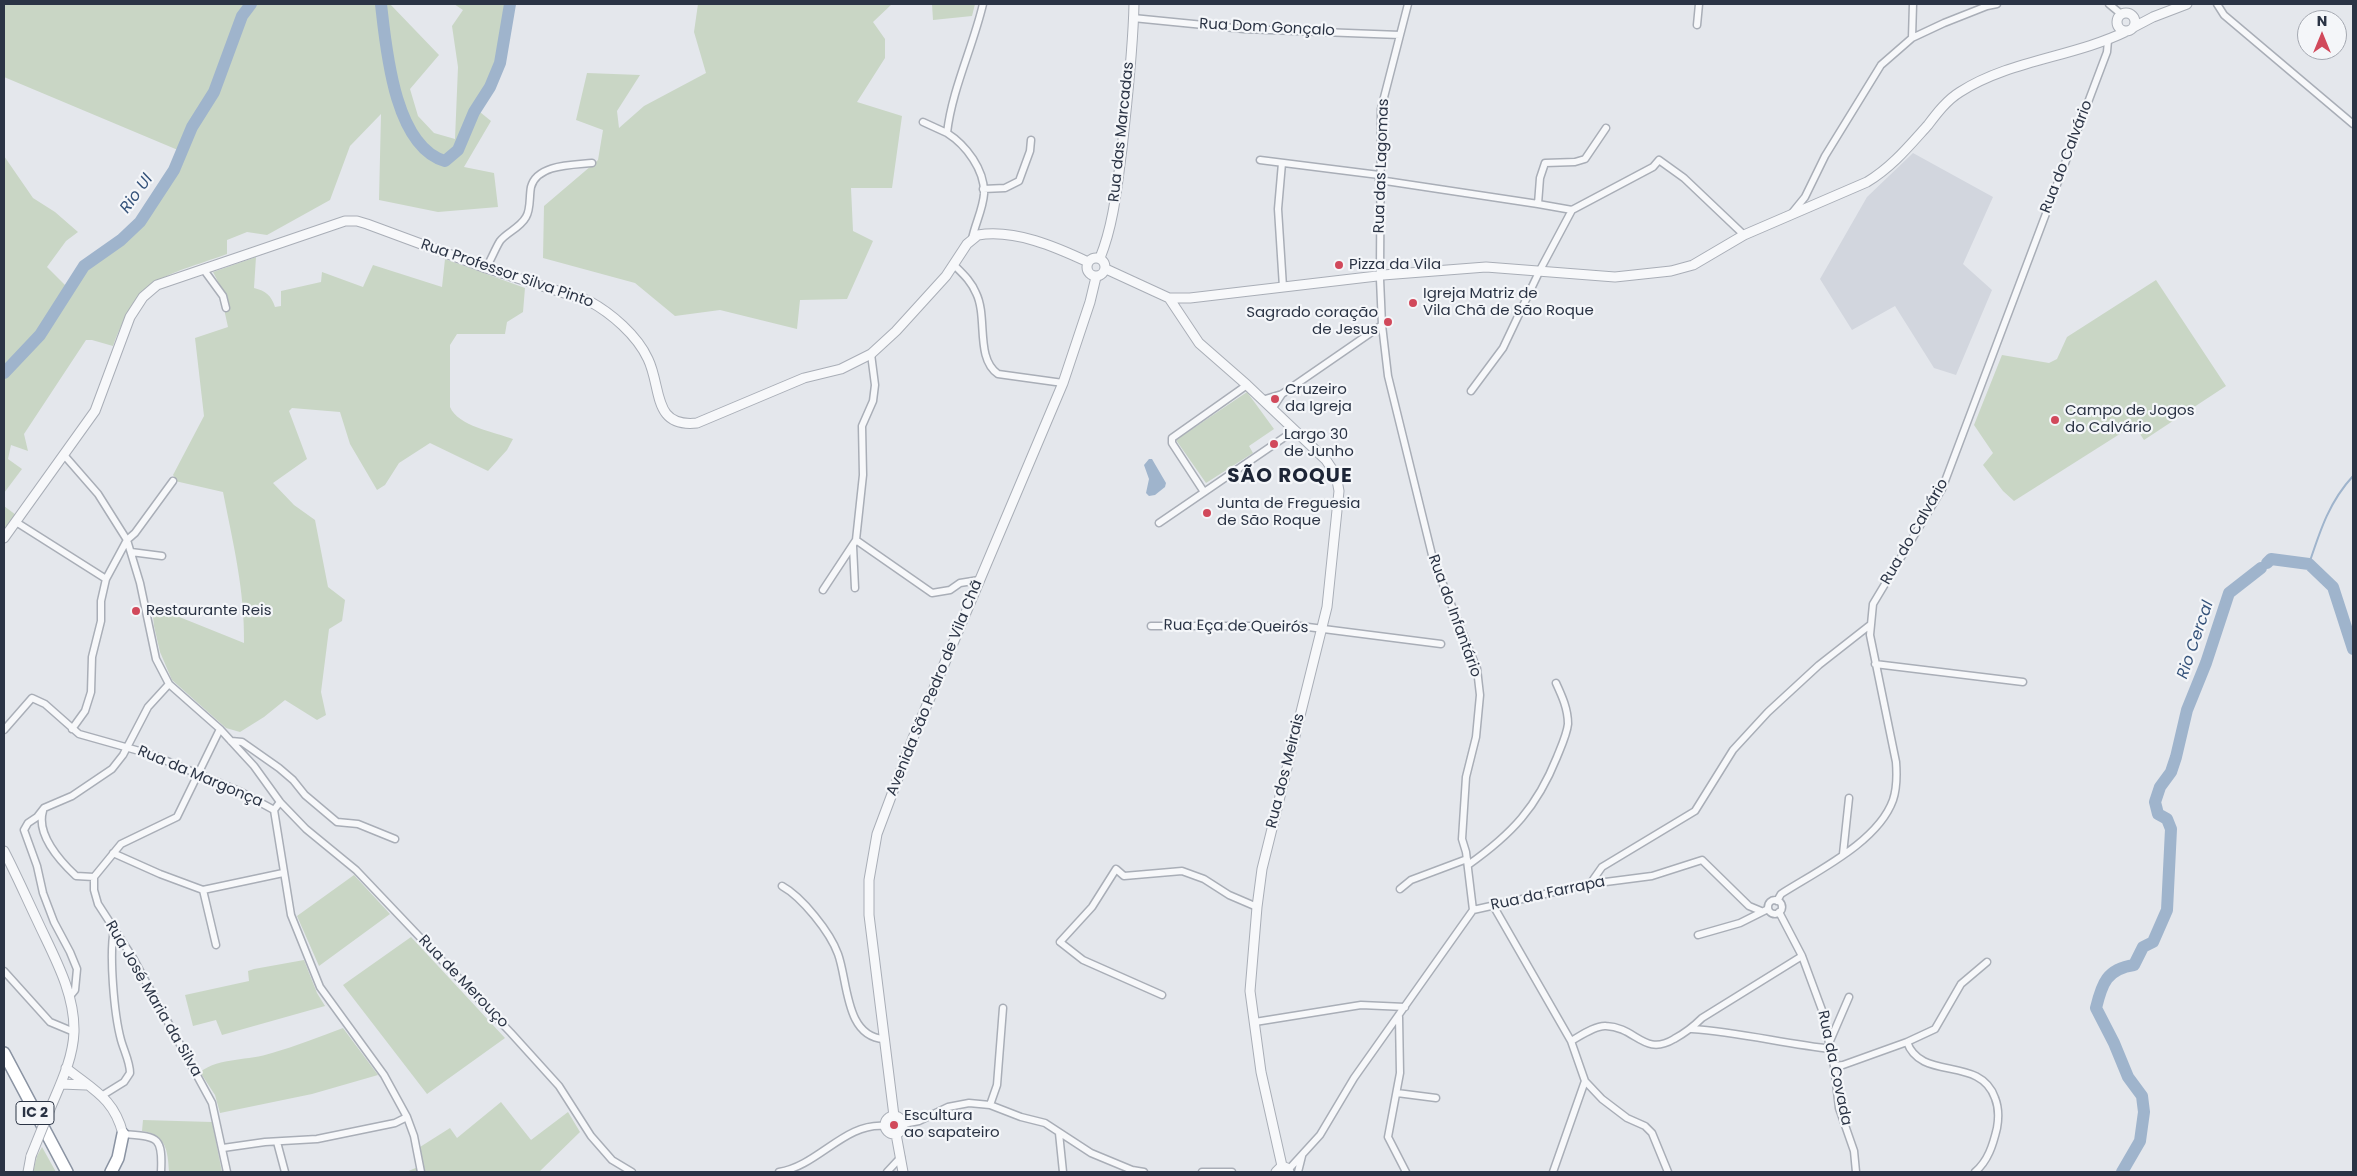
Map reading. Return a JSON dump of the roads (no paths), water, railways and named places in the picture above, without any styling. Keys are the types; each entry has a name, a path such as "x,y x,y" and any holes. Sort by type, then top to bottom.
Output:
{"highway":[{"name":"IC 2","path":"4,1053 67,1172"},
{"name":"IC 2","path":"4,1064 61,1172"},
{"path":"111,1172 118,1158 123,1134"},
{"path":"122,1172 123,1134"}],"street":[{"path":"947,134 955,92 972,44 983,4"},
{"name":"Rua das Marcadas","path":"1100,258 1111,224 1116,195 1127,106 1134,4"},
{"name":"Rua das Lagomas","path":"1382,325 1379,177 1381,109 1408,4"},
{"path":"1697,25 1699,4"},
{"path":"1912,38 1914,4"},
{"path":"1791,214 1805,197 1825,156 1880,64 1912,38 1944,23 1997,4"},
{"path":"2109,4 2134,16 2136,21 2131,29"},
{"path":"1106,269 1169,298 1190,298 1380,276 1486,267 1615,277 1671,272 1693,265 1744,235 1867,182 1880,174 1893,164 1946,103 1969,86 2001,72 2108,40 2153,16 2187,4"},
{"path":"2217,4 2224,16 2353,124"},
{"path":"2108,40 2117,24 2119,9"},
{"path":"2134,16 2153,16"},
{"name":"Rua Dom Gonçalo","path":"1133,18 1244,29 1400,35"},
{"path":"2117,24 2122,30 2131,29"},
{"name":"Rua do Calvário","path":"1777,901 1782,894 1843,854 1882,822 1893,800 1897,783 1892,737 1875,664 1870,625 1873,604 1942,489 2107,52 2108,40"},
{"path":"923,122 959,140 967,149 978,169 983,189 972,239"},
{"path":"1538,204 1540,178 1545,163 1575,162 1585,159 1606,128"},
{"path":"983,189 1005,188 1019,181 1030,151 1031,140"},
{"path":"1260,160 1379,177 1572,210"},
{"path":"1471,391 1503,348 1540,270 1572,210 1653,167 1659,160 1684,178 1744,235"},
{"path":"486,268 501,240 516,230 526,217 532,185 536,178 544,171 592,163"},
{"path":"1282,163 1278,208 1283,287"},
{"name":"Rua Professor Silva Pinto","path":"4,538 95,412 130,317 143,297 156,285 218,266 346,221 357,221 486,268 589,301 602,308 641,347 648,360 662,407 672,420 684,424 697,423 804,378 841,369 871,354 896,331 954,265 972,239"},
{"path":"972,239 984,234 1020,238 1047,245 1088,262"},
{"path":"1092,258 1100,258 1105,262 1106,269 1101,275 1096,277 1088,272 1088,262 1092,258"},
{"path":"954,265 968,278 977,294 982,311 986,357 992,369 998,374 1063,384"},
{"path":"204,270 223,296 226,308"},
{"name":"Avenida São Pedro de Vila Chã","path":"894,1116 869,915 869,880 877,834 913,738 1063,384 1088,310 1096,277"},
{"path":"1169,298 1199,343 1267,404"},
{"path":"1179,312 1190,298"},
{"path":"1267,404 1382,325"},
{"name":"Rua do Infantário","path":"1382,325 1388,376 1433,559 1476,669 1480,695 1476,737 1466,777 1462,839 1468,862 1473,910"},
{"path":"855,588 854,542 862,476 862,426 873,401 875,385 871,354"},
{"path":"1204,492 1172,442 1172,438 1247,385"},
{"path":"1267,404 1282,394"},
{"name":"Rua dos Meirais","path":"1267,404 1326,460 1336,475 1339,491 1327,607 1262,869 1250,991 1256,1022 1261,1072 1284,1170"},
{"path":"1159,523 1295,430"},
{"path":"64,455 98,494 126,540 140,583 156,659 169,684 148,707 112,769 72,796 44,808 37,817 28,822 24,830 54,922 77,969 75,990 70,996"},
{"path":"72,729 85,711 91,692 92,657 101,621 101,601 106,579 126,540 135,533 172,481"},
{"path":"16,522 106,579"},
{"path":"854,542 932,593 950,590 960,583 979,580"},
{"path":"824,590 854,542"},
{"path":"131,552 162,556"},
{"path":"1590,884 1602,868 1695,811 1733,750 1762,718 1818,665 1870,625"},
{"name":"Rua Eça de Queirós","path":"1151,626 1300,626 1442,644"},
{"path":"1875,664 2023,682"},
{"path":"1400,889 1411,880 1468,862 1523,819 1537,800 1547,781 1562,747 1568,725 1566,710 1556,683"},
{"name":"Rua de Merouço","path":"169,684 231,740 254,766 280,802 306,829 356,870 398,914 559,1086 591,1136 612,1160 632,1172"},
{"name":"Rua da Margonça","path":"4,730 32,698 45,704 79,734 150,754 241,792 274,810"},
{"path":"44,808 40,821 49,842 63,864 76,876 94,876 121,844 177,817 220,729"},
{"path":"231,740 242,742 279,768 293,780 305,796 337,822 358,824 395,839"},
{"path":"1843,854 1849,798"},
{"path":"280,802 274,810 291,915 320,987 384,1075 407,1117 414,1136 421,1172"},
{"path":"4,851 70,996 74,1032 61,1084 31,1156 28,1172"},
{"path":"113,853 203,890 283,873"},
{"name":"Rua da Farrapa","path":"1284,1170 1302,1156 1320,1135 1354,1078 1473,910 1524,897 1590,884 1652,876 1702,860 1749,906 1765,910"},
{"path":"1162,995 1083,960 1060,942 1092,907 1116,869 1124,876 1182,871 1204,879 1229,895 1257,907"},
{"name":"Rua José Maria da Silva","path":"94,876 94,890 98,904 133,958 212,1103 227,1172"},
{"path":"782,886 792,892 808,907 838,952 852,1014 864,1030 874,1038 884,1038"},
{"path":"203,890 216,944"},
{"path":"1698,935 1740,923 1765,910 1770,902 1777,901 1781,906 1779,912 1773,914 1765,910"},
{"path":"1494,906 1571,1041 1585,1081 1602,1099 1627,1118 1645,1126 1652,1133 1668,1172"},
{"name":"Rua da Covada","path":"1779,912 1802,956 1822,1010 1832,1049 1839,1108 1854,1151 1856,1172"},
{"path":"102,1095 124,1082 130,1074 116,1011 112,941 114,929"},
{"path":"1571,1041 1604,1025 1618,1027 1654,1046 1662,1046 1692,1029 1702,1018 1802,956"},
{"path":"1834,1066 1907,1042 1934,1029 1961,984 1987,962"},
{"path":"4,972 50,1022 74,1032"},
{"path":"1830,1041 1849,997"},
{"path":"1256,1022 1361,1005 1405,1007"},
{"path":"990,1105 997,1085 1003,1008"},
{"path":"1399,1016 1400,1073 1388,1137 1406,1172"},
{"path":"1692,1029 1722,1031 1784,1044 1832,1049"},
{"path":"1907,1042 1910,1051 1922,1060 1934,1066 1976,1075 1988,1083 1999,1108 1998,1125 1988,1157 1975,1172"},
{"path":"66,1068 86,1085 102,1095 116,1114 123,1134 147,1136 159,1142 162,1149 161,1172"},
{"path":"1553,1172 1585,1081"},
{"path":"61,1084 86,1085"},
{"path":"1397,1093 1436,1098"},
{"path":"903,1124 918,1121 948,1107 969,1102 990,1105 1021,1117 1045,1123 1058,1134 1091,1153 1132,1170 1144,1172"},
{"path":"779,1172 788,1171 811,1159 860,1128 873,1124 885,1126 890,1133 896,1134 901,1131 903,1124 899,1118 894,1116 889,1118 885,1126"},
{"path":"223,1148 317,1139 396,1123 407,1117"},
{"path":"896,1134 903,1172"},
{"path":"1058,1134 1063,1172"},
{"path":"277,1142 285,1172"},
{"path":"1298,1172 1302,1156"},
{"path":"887,1172 901,1157"},
{"path":"1202,1172 1232,1172"}],"water":[{"path":"1149,459 1152,459 1166,483 1165,487 1155,495 1149,496 1146,493 1149,479 1144,465"}],"waterway":[{"name":"Rio Ul","path":"4,373 40,335 84,266 121,240 140,222 174,170 192,127 214,92 242,16 251,4"},
{"name":"Rio Ul","path":"381,4 390,69 404,116 414,136 428,152 445,161 458,150 474,112 490,87 500,63 510,4"},
{"path":"2309,564 2331,507 2353,476"},
{"name":"Rio Cercal","path":"2267,563 2271,559 2309,564 2333,587 2353,649"},
{"path":"2122,1172 2140,1141 2144,1112 2142,1096 2128,1077 2114,1043 2096,1008 2107,979 2118,970 2134,965 2143,947 2153,942 2167,910 2171,829 2167,819 2158,814 2155,802 2160,787 2171,772 2187,710 2206,663 2229,593 2261,568"}],"place":[{"name":"Pizza da Vila","path":"1339,265"},
{"name":"Igreja Matriz de Vila Chã de São Roque","path":"1413,303"},
{"name":"Sagrado coração de Jesus","path":"1388,322"},
{"name":"Cruzeiro da Igreja","path":"1275,399"},
{"name":"Campo de Jogos do Calvário","path":"2055,420"},
{"name":"Largo 30 de Junho","path":"1274,444"},
{"name":"Junta de Freguesia de São Roque","path":"1207,513"},
{"name":"Restaurante Reis","path":"136,611"},
{"name":"Escultura ao sapateiro","path":"894,1125"}],"district":[{"name":"SÃO ROQUE","path":"1290,477"}]}
